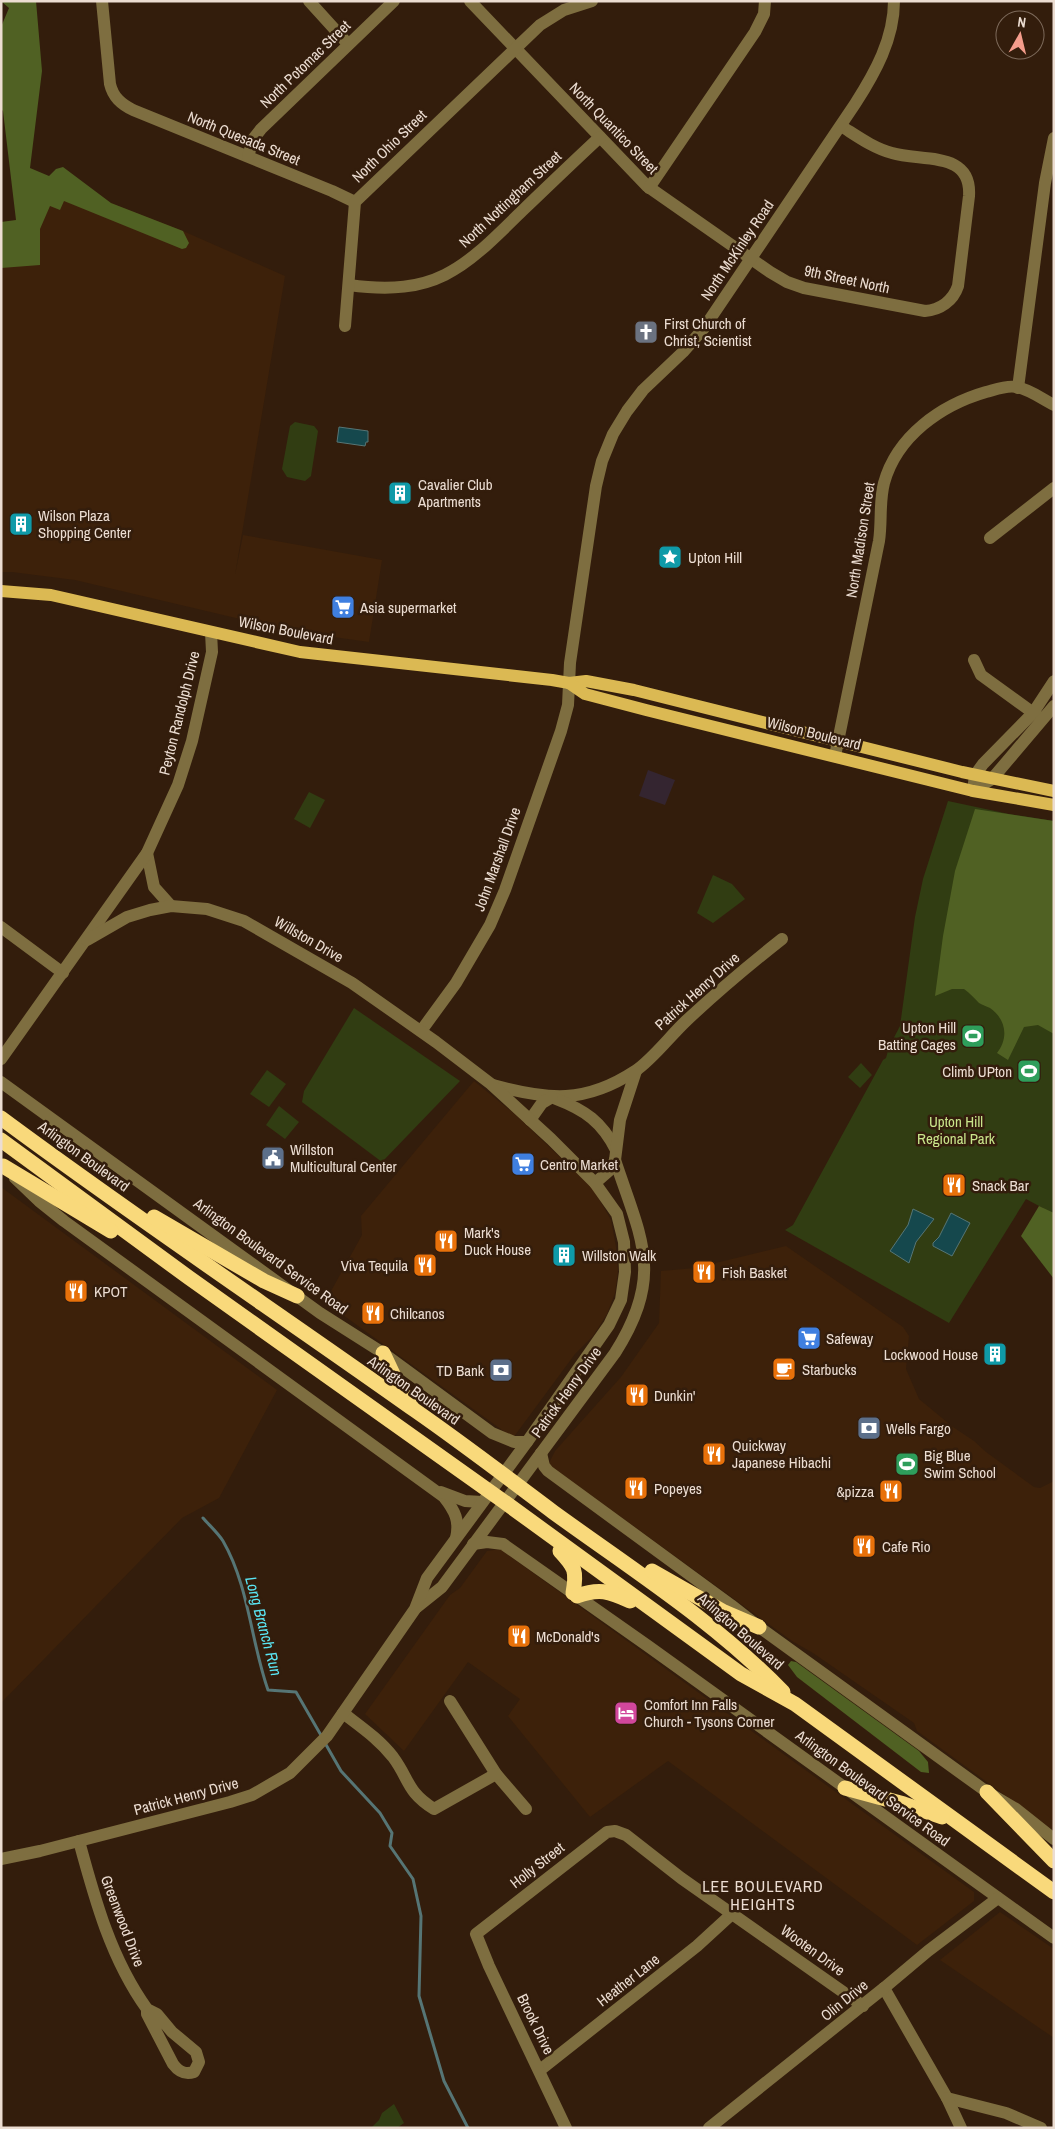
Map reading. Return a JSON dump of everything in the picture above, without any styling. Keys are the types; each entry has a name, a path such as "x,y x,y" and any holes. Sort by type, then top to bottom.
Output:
{"highway":[{"name":"Arlington Boulevard","path":"1,1118 61,1163 414,1410 609,1553 679,1600 754,1662 795,1704"},
{"name":"Arlington Boulevard","path":"1,1140 486,1497 503,1502 741,1674 795,1704 1054,1892"},
{"path":"61,1163 256,1276 297,1296"},
{"path":"2,1165 69,1208 188,1277"},
{"path":"383,1353 399,1387 414,1410"},
{"path":"533,1523 574,1566 575,1595 592,1590 604,1590 660,1616"},
{"path":"609,1553 648,1569 724,1612 759,1627"},
{"path":"846,1788 904,1804 958,1823"},
{"path":"987,1792 1054,1861"}],"main road":[{"name":"Wilson Boulevard","path":"1,591 51,595 300,652 569,683 586,681 634,690 975,775 1054,791"},
{"name":"Wilson Boulevard","path":"569,683 585,694 592,696 973,791 1054,805"}],"street":[{"name":"North Quesada Street","path":"102,1 110,84 114,96 122,104 355,202"},
{"path":"309,1 348,44"},
{"name":"North Potomac Street","path":"248,156 254,138 261,129 394,1"},
{"name":"North Quantico Street","path":"470,1 649,188 751,258"},
{"name":"North Ohio Street","path":"345,326 355,202 515,48 553,15 575,5 592,1"},
{"path":"649,188 755,32 764,14 765,1"},
{"name":"North McKinley Road","path":"569,683 596,486 602,461 613,434 634,399 683,352 704,328 841,126 866,87 880,60 891,30 894,1"},
{"name":"9th Street North","path":"751,258 781,278 806,288 923,311 931,311 942,306 952,297 958,286 969,196 966,178 960,169 950,162 884,151 841,126"},
{"name":"North Nottingham Street","path":"349,285 376,288 406,287 436,279 461,266 482,250 600,136"},
{"path":"1054,138 1044,192 1018,388 1054,405"},
{"name":"North Madison Street","path":"835,756 879,540 884,483 891,465 900,448 911,436 930,418 943,410 971,396 1006,387 1018,388"},
{"path":"990,538 1054,488"},
{"name":"Peyton Randolph Drive","path":"87,940 147,853 178,785 192,741 212,652 210,632"},
{"path":"974,660 981,675 1038,716"},
{"path":"973,791 992,779 1038,716 1054,681"},
{"name":"John Marshall Drive","path":"421,1031 473,956 502,897 561,731 568,705 569,683"},
{"path":"973,791 975,775 983,764 1038,716 1054,706"},
{"path":"147,853 154,887 171,906"},
{"name":"Willston Drive","path":"87,940 127,917 171,906 207,909 244,920 352,983 421,1031 491,1084"},
{"path":"1,927 64,973"},
{"name":"Patrick Henry Drive","path":"491,1084 523,1093 552,1097 580,1095 595,1091 636,1071 696,1011 782,939"},
{"path":"1,1059 87,940"},
{"name":"Patrick Henry Drive","path":"615,1155 620,1120 636,1071"},
{"name":"Arlington Boulevard Service Road","path":"1,1082 297,1296 383,1353 492,1433 514,1442 527,1442"},
{"name":"Patrick Henry Drive","path":"1,1859 230,1802 252,1795 290,1772 311,1753 343,1713 415,1609 427,1578 527,1442 609,1325 621,1300 626,1261 624,1242 617,1214 595,1183 491,1084"},
{"path":"530,1120 542,1103 552,1097"},
{"name":"Patrick Henry Drive","path":"415,1609 442,1586 516,1484 541,1454 627,1335 639,1304 644,1274 644,1249 633,1208 609,1137 586,1112 552,1097"},
{"path":"595,1183 611,1169 615,1155"},
{"path":"2,1165 39,1201 444,1498 451,1506 458,1522 455,1540"},
{"path":"541,1454 544,1466 548,1471 759,1627 987,1792 1016,1809 1054,1838"},
{"path":"425,1483 447,1495 465,1500 486,1497"},
{"name":"Arlington Boulevard Service Road","path":"472,1544 487,1542 503,1544 1054,1938"},
{"path":"450,1701 496,1774 526,1809"},
{"path":"343,1713 378,1740 393,1758 414,1793 434,1809 496,1774"},
{"name":"Holly Street","path":"476,1934 601,1836 608,1832 622,1833"},
{"name":"Wooten Drive","path":"622,1833 681,1878 863,2006"},
{"name":"Greenwood Drive","path":"79,1841 97,1906 118,1961 135,1992 148,2009 157,2014 172,2032 196,2052 200,2062 194,2072 184,2073 172,2064 147,2014 148,2009"},
{"name":"Olin Drive","path":"709,2128 863,2006 928,1951 998,1898"},
{"name":"Heather Lane","path":"540,2070 697,1946 733,1913"},
{"name":"Brook Drive","path":"476,1934 489,1966 566,2128"},
{"path":"884,1988 947,2098 961,2128"},
{"path":"947,2098 1014,2115 1041,2128"}],"shaded area":[{"path":"25,170 183,231 285,276 235,575 243,535 382,560 369,642 291,631 75,580 1,572 1,222 30,219"},
{"path":"648,770 675,780 665,805 639,796"},
{"path":"474,1081 516,1115 594,1190 611,1220 616,1247 618,1271 615,1293 607,1314 593,1336 575,1354 513,1438 325,1302 362,1235 361,1216"},
{"path":"1,1187 277,1390 219,1498 182,1518 1,1703"},
{"path":"786,1246 903,1327 909,1336 906,1369 919,1399 953,1427 1034,1487 1040,1488 1054,1481 1054,1831 917,1731 914,1723 813,1653 792,1641 549,1463 555,1451 621,1377 659,1323 661,1271 695,1268"},
{"path":"500,1549 974,1892 974,1901 917,1945 668,1761 590,1817 508,1716 520,1699 468,1662 404,1751 365,1714 450,1595 460,1588 487,1551"},
{"path":"1000,1912 1054,1949 1054,2038 940,1960"}],"green space":[{"path":"1,1 36,1 42,71 30,168 49,176 56,169 63,167 111,203 183,231 189,243 186,248 182,249 64,201 60,210 50,206 40,229 40,265 1,268 1,222 16,220 3,111 1,109 1,27 9,8"},
{"path":"295,422 314,426 318,431 311,476 305,481 287,477 282,469 290,426"},
{"path":"309,792 325,800 310,828 294,819"},
{"name":"Upton Hill Regional Park","path":"948,801 1054,821 1054,1214 1026,1199 949,1323 785,1230 793,1225 883,1060 886,1058 889,1047 900,1026 915,917 923,879"},
{"path":"975,809 1054,821 1054,1034 1038,1025 1024,1027 1008,1060 997,1053 1003,1041 1004,1029 1000,1018 995,1012 979,1003 964,989 952,989 935,996 943,936 955,871"},
{"path":"713,875 732,884 745,899 713,923 697,913"},
{"path":"354,1008 460,1081 382,1162 302,1102 304,1091"},
{"path":"861,1063 872,1075 860,1088 848,1077"},
{"path":"267,1070 286,1084 269,1107 250,1094"},
{"path":"279,1106 299,1122 285,1139 266,1125"},
{"path":"1039,1206 1054,1213 1054,1279 1021,1236"},
{"path":"791,1661 796,1662 919,1751 928,1762 929,1773 921,1772 797,1677 788,1665"},
{"path":"394,2104 404,2123 397,2128 371,2128 379,2120 382,2113"}],"water":[{"path":"339,427 368,431 368,442 366,442 365,446 337,442"},
{"path":"913,1209 934,1219 916,1242 909,1263 890,1251 908,1225"},
{"path":"951,1213 970,1223 952,1256 933,1246"}],"waterway":[{"name":"Long Branch Run","path":"203,1518 223,1541 232,1558 244,1595 268,1690 296,1692 322,1737"},
{"name":"Long Branch Run","path":"325,1743 341,1771 380,1813 392,1833 390,1846 413,1879 421,1916 419,1996 444,2081 468,2128"}],"place":[{"name":"First Church of Christ, Scientist","path":"646,332"},
{"name":"Cavalier Club Apartments","path":"400,493"},
{"name":"Wilson Plaza Shopping Center","path":"21,524"},
{"name":"Upton Hill","path":"670,557"},
{"name":"Asia supermarket","path":"343,607"},
{"name":"Upton Hill Batting Cages","path":"973,1036"},
{"name":"Climb UPton","path":"1029,1071"},
{"name":"Willston Multicultural Center","path":"273,1158"},
{"name":"Centro Market","path":"523,1164"},
{"name":"Snack Bar","path":"954,1185"},
{"name":"Mark's Duck House","path":"446,1241"},
{"name":"Willston Walk","path":"564,1255"},
{"name":"Viva Tequila","path":"425,1265"},
{"name":"Fish Basket","path":"704,1272"},
{"name":"KPOT","path":"76,1291"},
{"name":"Chilcanos","path":"373,1313"},
{"name":"Safeway","path":"809,1338"},
{"name":"Lockwood House","path":"995,1354"},
{"name":"Starbucks","path":"784,1369"},
{"name":"TD Bank","path":"501,1370"},
{"name":"Dunkin'","path":"637,1395"},
{"name":"Wells Fargo","path":"869,1428"},
{"name":"Quickway Japanese Hibachi","path":"714,1454"},
{"name":"Big Blue Swim School","path":"907,1464"},
{"name":"Popeyes","path":"636,1488"},
{"name":"&pizza","path":"891,1491"},
{"name":"Cafe Rio","path":"864,1546"},
{"name":"McDonald's","path":"519,1636"},
{"name":"Comfort Inn Falls Church - Tysons Corner","path":"626,1713"}],"district":[{"name":"LEE BOULEVARD HEIGHTS","path":"763,1895"}]}
